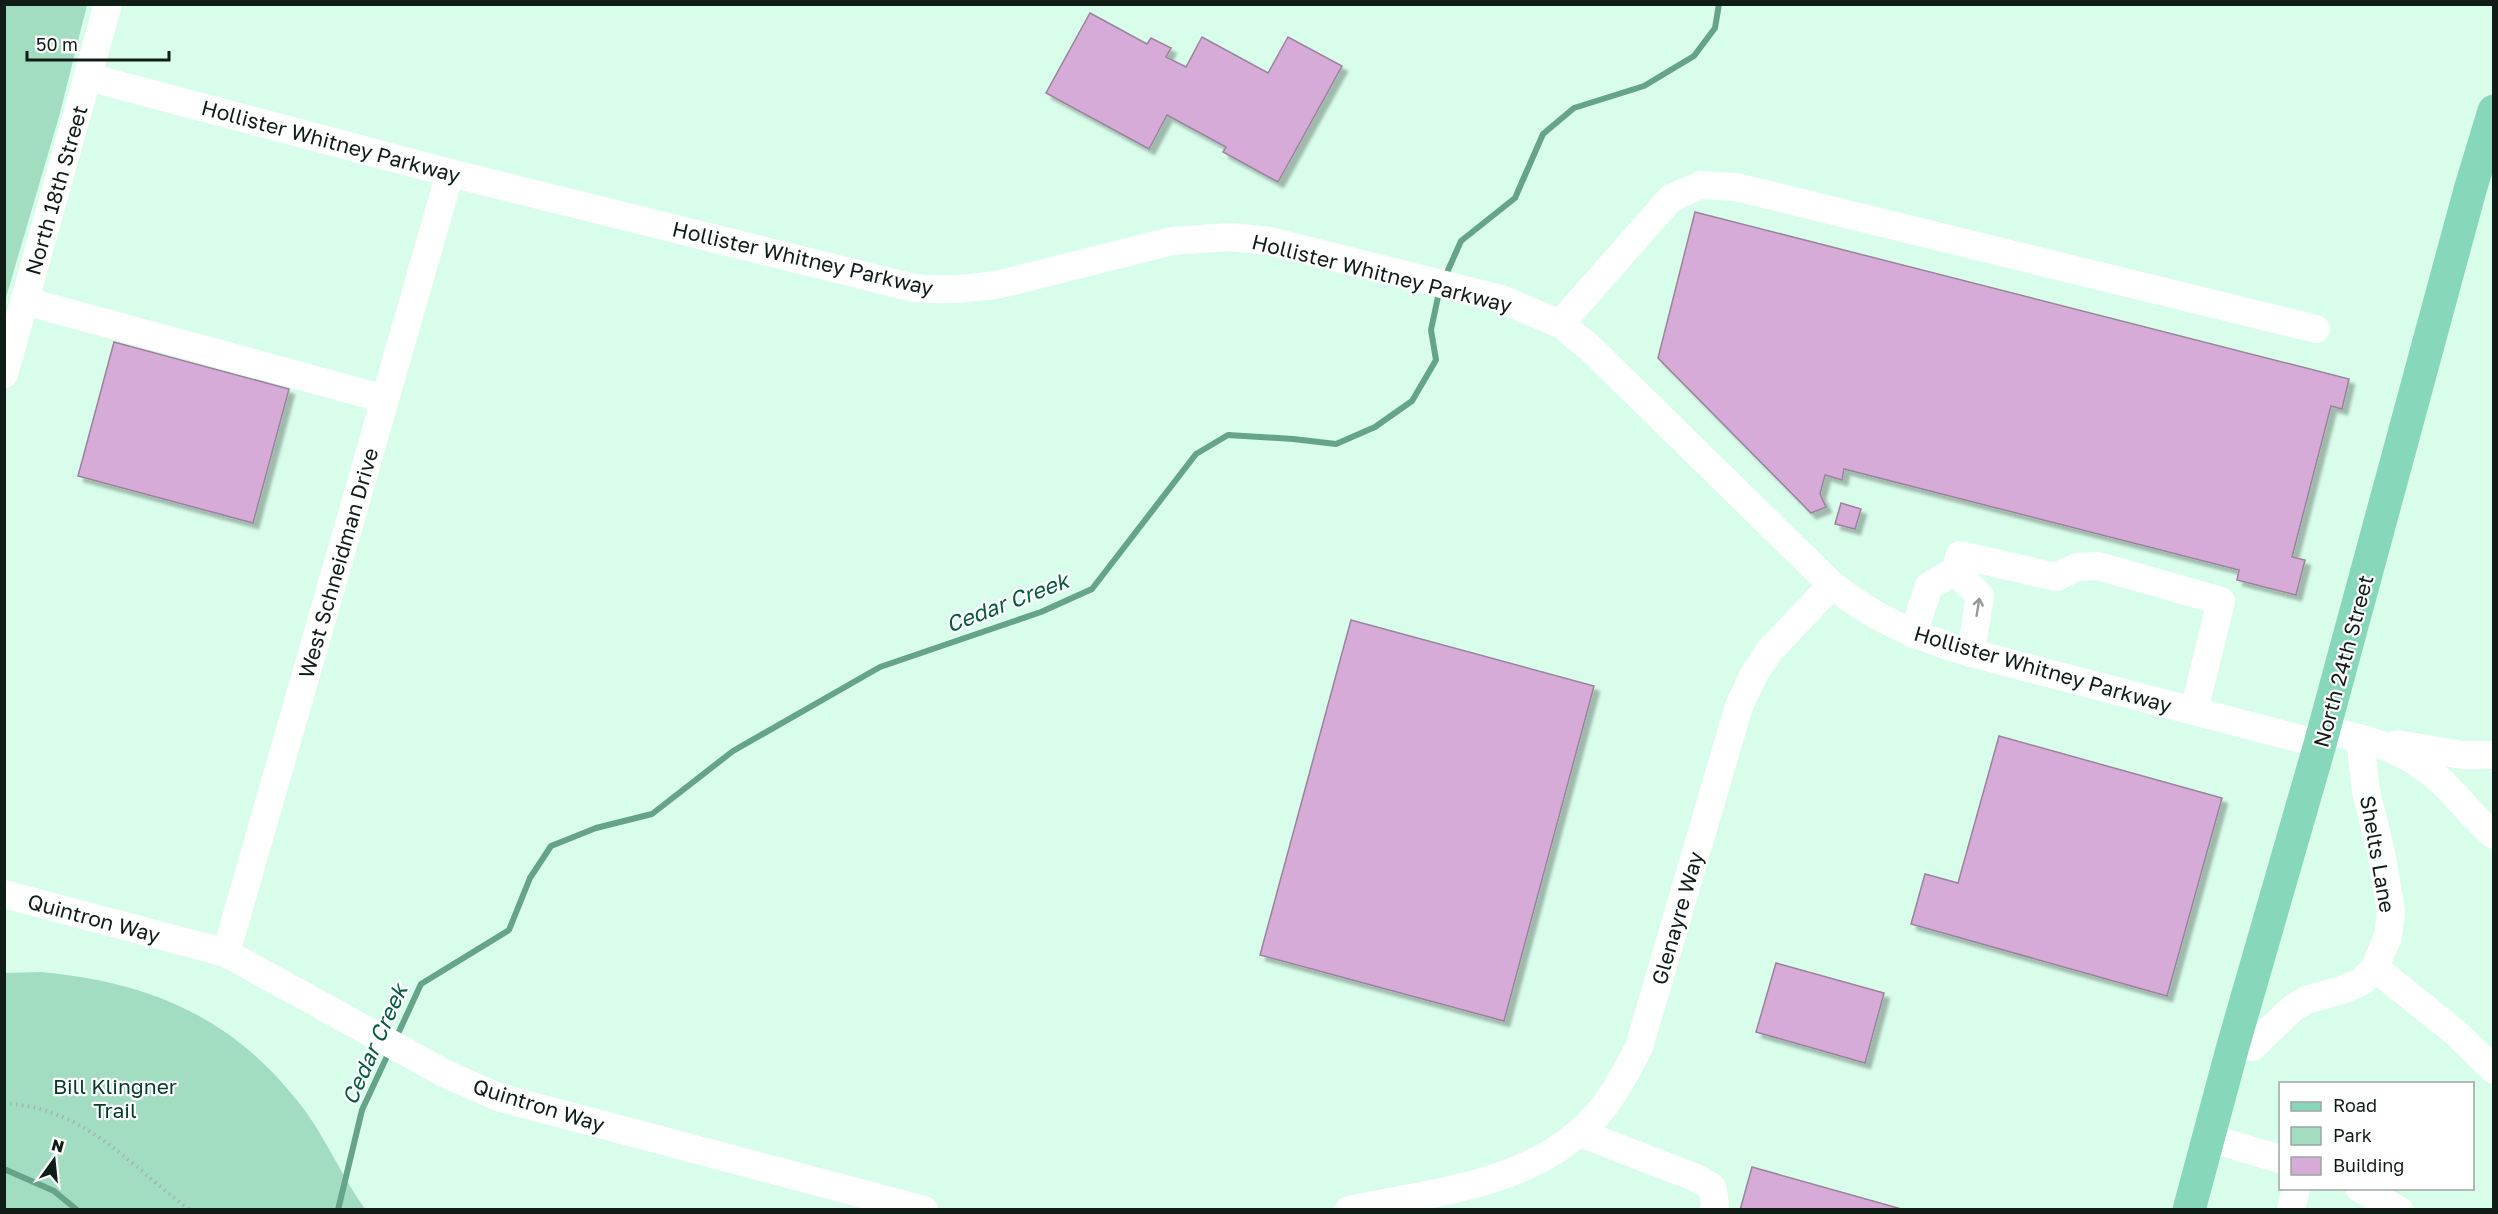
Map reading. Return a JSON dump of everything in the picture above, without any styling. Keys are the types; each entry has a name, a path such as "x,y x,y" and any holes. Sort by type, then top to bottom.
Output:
{"main road":[{"name":"North 24th Street","path":"2188,1209 2322,737 2493,111"}],"street":[{"name":"North 18th Street","path":"4,374 108,4"},
{"name":"Hollister Whitney Parkway","path":"88,77 450,173 914,288 973,289 1172,241 1230,237 1270,241 1502,299 1560,324 1589,347 1832,585 1857,604 1892,625 1971,653 2194,711 2322,737 2360,738"},
{"name":"West Schneidman Drive","path":"226,952 450,173"},
{"path":"1560,324 1671,198 1701,185 1736,187 2316,329"},
{"path":"25,302 385,399"},
{"path":"1913,633 1929,585 1955,571 1960,555 2056,577 2077,567 2098,566 2221,601 2194,711"},
{"path":"1955,571 1980,596 1971,653"},
{"name":"Glenayre Way","path":"1349,1209 1496,1179 1526,1167 1556,1151 1580,1133 1602,1110 1624,1078 1639,1047 1738,706 1754,674 1770,650 1832,585"},
{"path":"2360,738 2462,755 2493,755"},
{"path":"2360,738 2395,749 2419,763 2443,782 2481,825 2493,835"},
{"name":"Shelts Lane","path":"2360,738 2366,791 2381,852 2391,911 2388,936 2375,968"},
{"name":"Quintron Way","path":"4,894 226,952 444,1073 498,1097 924,1209"},
{"path":"2233,1046 2252,1047 2294,1008 2306,1000 2342,990 2361,981 2375,968 2455,1032 2493,1070"},
{"path":"1580,1133 1694,1177 1712,1187 1714,1209"},
{"path":"2209,1138 2279,1159"},
{"path":"2290,1209 2295,1190"},
{"path":"2363,1190 2399,1209"}],"path":[{"path":"4,1103 39,1107 92,1131 190,1209"}],"green space":[{"path":"5,4 87,5 60,113 5,301"},
{"name":"Bill Klingner Trail","path":"42,972 121,985 190,1011 222,1030 251,1052 306,1112 365,1209 5,1209 5,973"}],"building":[{"path":"1090,13 1147,44 1151,38 1171,48 1166,57 1186,67 1202,37 1268,73 1288,37 1342,66 1278,182 1223,152 1226,147 1167,115 1149,149 1046,93"},
{"path":"1695,212 2349,379 2342,409 2331,406 2292,557 2305,560 2296,595 2237,580 2239,570 1844,469 1842,480 1825,475 1820,494 1826,507 1811,513 1658,358"},
{"path":"114,342 289,389 253,523 78,476"},
{"path":"1841,503 1861,509 1855,529 1835,524"},
{"path":"1351,620 1594,686 1504,1021 1260,955"},
{"path":"1999,736 2222,798 2167,996 1911,924 1925,874 1958,883"},
{"path":"1776,963 1884,993 1865,1063 1756,1032"},
{"path":"1752,1167 1905,1210 1740,1210"}],"waterway":[{"name":"Cedar Creek","path":"1445,277 1461,241 1515,198 1543,134 1574,108 1644,86 1694,56 1715,28 1719,4"},
{"name":"Cedar Creek","path":"396,1038 421,984 509,930 530,878 551,846 596,828 652,814 733,751 880,667 1041,612 1092,589 1196,454 1228,435 1336,444 1375,427 1412,401 1436,360 1431,330 1439,292"},
{"name":"Cedar Creek","path":"338,1210 362,1110 389,1052"},
{"name":"Cedar Creek","path":"4,1169 54,1191 77,1210"}]}
